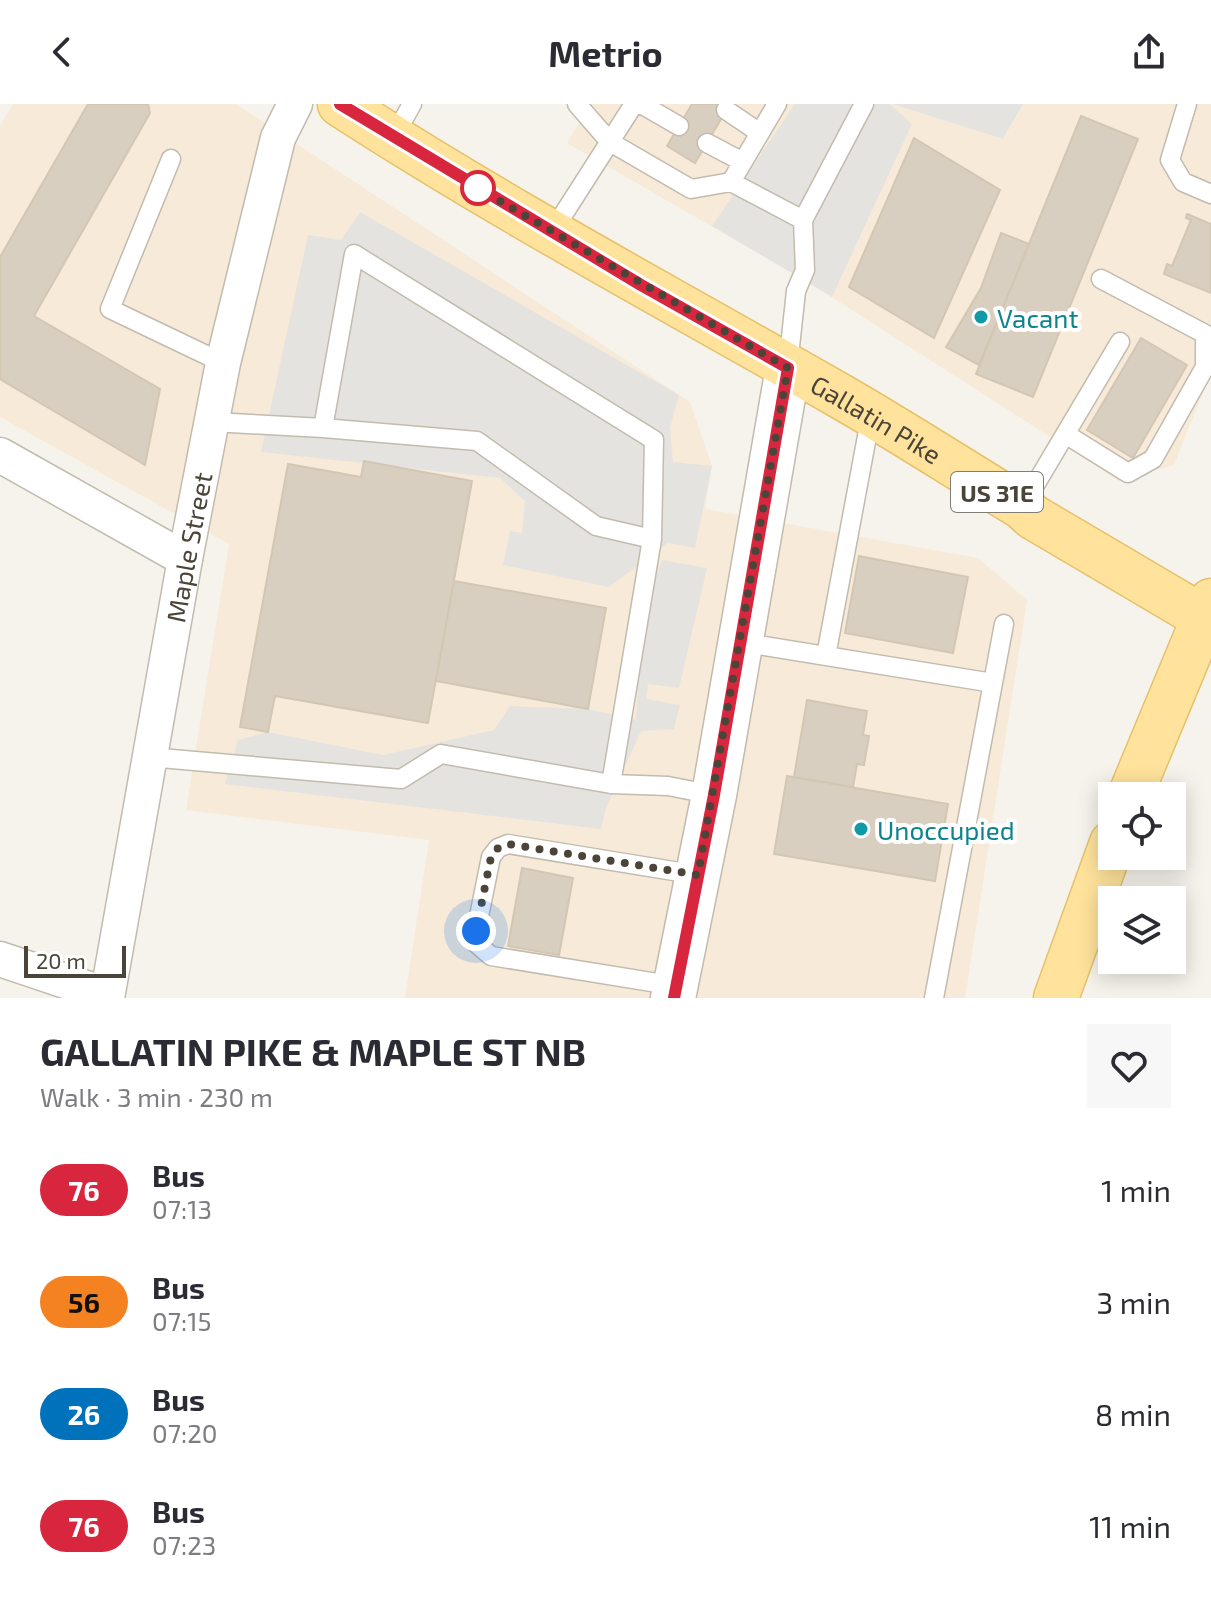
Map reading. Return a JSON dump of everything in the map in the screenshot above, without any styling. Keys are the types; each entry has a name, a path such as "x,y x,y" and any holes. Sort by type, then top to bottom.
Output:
{"main road":[{"name":"Gallatin Pike","path":"340,104 402,121 552,232 871,415 1022,507 1033,517 1208,614"},
{"path":"1136,782 1208,614"},
{"path":"1056,998 1102,870"}],"street":[{"name":"Maple Street","path":"107,997 223,363 278,138 295,104"},
{"path":"675,992 714,795 788,368"},
{"path":"0,455 185,559"},
{"path":"0,959 107,997"}],"lane":[{"path":"577,104 610,142 691,189 731,182 803,220"},
{"path":"552,232 634,104"},
{"path":"641,104 679,126"},
{"path":"731,182 777,104"},
{"path":"788,368 796,291 805,270 803,220 864,104"},
{"path":"1187,104 1170,160 1183,182 1211,194"},
{"path":"726,110 760,133"},
{"path":"707,143 743,162"},
{"path":"171,159 110,309 223,363"},
{"path":"323,428 354,254 654,440 652,539 611,784"},
{"path":"1067,435 1128,473 1153,459 1208,368 1205,334 1101,279"},
{"path":"1022,507 1120,342"},
{"path":"826,656 871,415"},
{"path":"212,422 477,441 596,526 652,539"},
{"path":"934,998 1004,624"},
{"path":"740,642 993,683"},
{"path":"149,757 401,779 441,754 611,784 668,786 714,795"},
{"path":"675,992 491,956 476,943 476,931 491,857 498,848 508,844 698,875"}],"shaded area":[{"path":"13,104 236,104 690,402 712,466 705,509 978,558 1027,600 965,998 405,998 429,840 186,810 229,544 0,417 0,126"},
{"path":"591,104 853,104 784,268 567,143"},
{"path":"795,104 890,104 912,124 832,297 712,226"},
{"path":"888,104 941,104 1003,139 1023,104 1211,104 1211,372 1174,465 1119,481 819,289"},
{"path":"893,104 1023,104 1003,139"},
{"path":"360,212 679,395 670,428 673,462 712,466 695,548 668,543 609,587 503,565 510,531 522,533 525,501 500,478 261,452 308,235 341,240"},
{"path":"662,560 707,568 679,688 648,684 646,699 680,705 674,729 641,731 606,808 601,829 225,784 238,740 268,732 383,755 494,730 510,706 588,709 636,720 642,612"}],"building":[{"path":"88,104 148,104 150,113 34,316 160,389 145,465 0,379 0,257"},
{"path":"692,104 730,104 695,163 667,146"},
{"path":"1081,116 1138,139 1033,397 976,374"},
{"path":"914,138 1000,190 934,338 849,287"},
{"path":"1187,214 1211,224 1211,293 1164,274 1167,264 1172,266 1191,220 1186,218"},
{"name":"Vacant","path":"1001,233 1029,244 979,365 946,347 981,288"},
{"path":"1141,338 1187,365 1133,458 1087,430"},
{"path":"364,461 472,481 428,723 275,696 268,732 240,727 288,464 361,477"},
{"path":"859,556 968,577 953,653 845,633"},
{"path":"454,581 606,608 588,709 436,681"},
{"path":"807,700 867,711 863,735 869,736 864,765 857,764 853,787 794,777"},
{"name":"Unoccupied","path":"787,776 948,804 935,881 774,854"},
{"path":"522,868 573,878 559,955 508,946"}],"bus line":[{"name":"76","path":"340,104 641,285 788,368 714,795 674,998"}],"place":[{"name":"Vacant","path":"981,317"},
{"name":"Unoccupied","path":"861,829"}],"route":[{"path":"476,931 491,857 498,848 508,844 698,875 788,368 469,183 478,188"}]}
